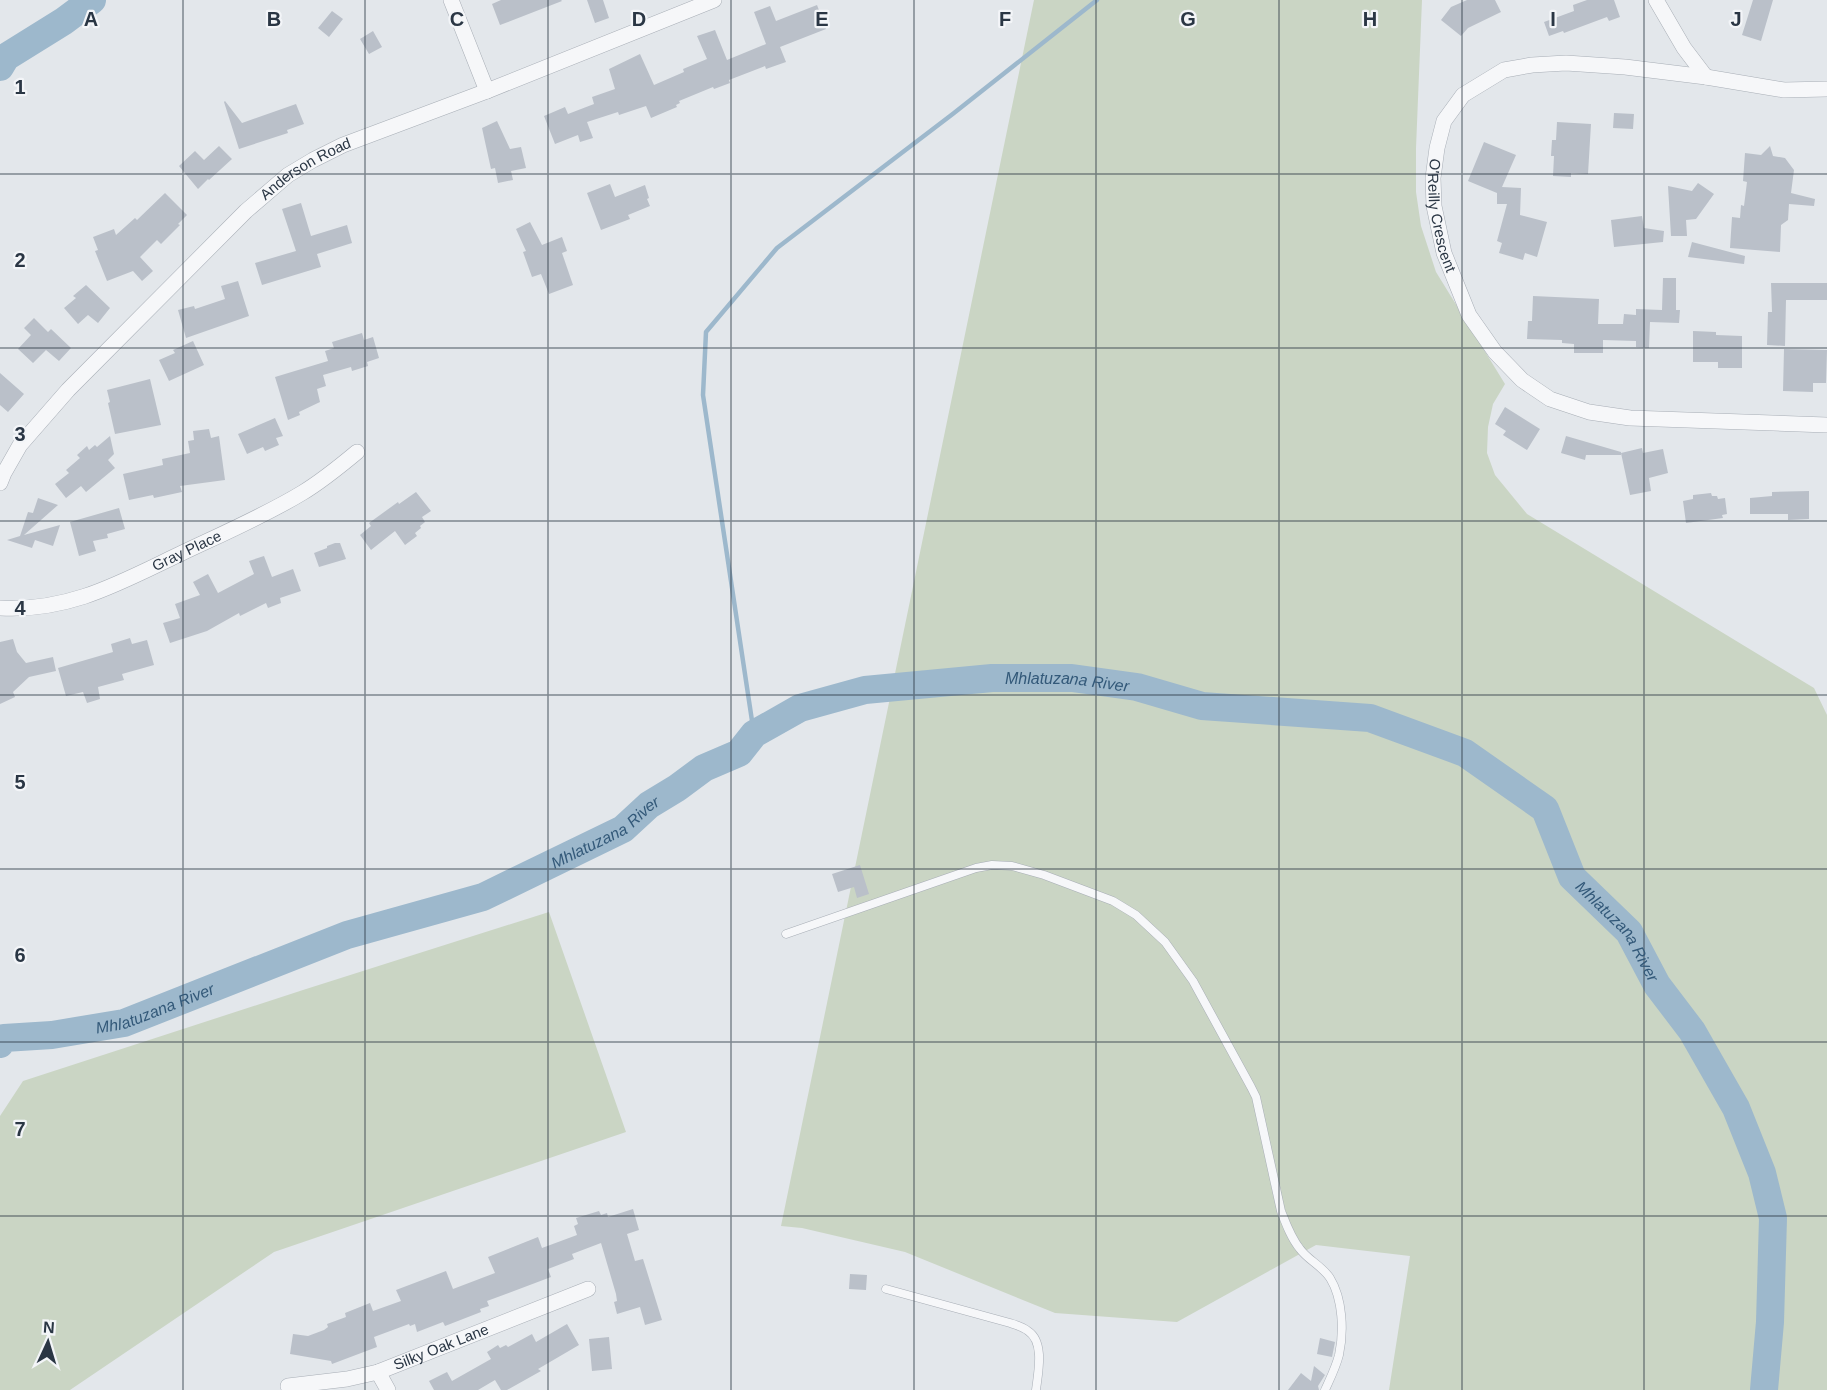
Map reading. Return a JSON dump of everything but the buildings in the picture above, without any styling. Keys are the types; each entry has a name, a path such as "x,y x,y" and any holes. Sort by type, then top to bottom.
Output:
{"street":[{"name":"Anderson Road","path":"0,483 20,445 62,397 246,211 288,175 342,145 486,91 714,0"},
{"path":"1656,0 1684,48 1706,77"},
{"path":"453,2 486,91"},
{"name":"O'Reilly Crescent","path":"1827,89 1784,90 1706,77 1625,67 1566,63 1532,65 1504,70 1463,95 1444,121 1432,178 1434,206 1444,253 1469,315 1495,352 1522,380 1550,399 1589,412 1630,418 1827,425"},
{"name":"Gray Place","path":"0,608 51,606 76,600 112,586 242,525 301,494 357,452"},
{"name":"Silky Oak Lane","path":"288,1386 347,1379 378,1372 588,1289"},
{"path":"378,1372 388,1390"}],"lane":[{"path":"786,934 953,876 992,865 1020,868 1098,894 1121,906 1151,928 1171,949 1193,981 1251,1087 1258,1106 1281,1211 1299,1249 1330,1278 1341,1316 1341,1341 1334,1370 1325,1390"},
{"path":"886,1289 1010,1323 1028,1331 1035,1338 1039,1350 1036,1390"}],"green space":[{"path":"1034,0 1422,0 1416,148 1416,192 1421,226 1436,272 1505,384 1493,404 1488,427 1487,453 1495,475 1527,514 1814,688 1827,715 1827,1390 1389,1390 1410,1256 1316,1245 1177,1322 1055,1313 905,1252 802,1228 781,1226"},
{"path":"549,912 626,1132 274,1252 70,1390 0,1390 0,1116 23,1081"}],"waterway":[{"name":"Mhlatuzana River","path":"0,67 6,57 64,21 92,0"},
{"path":"754,734 703,395 706,332 777,248 1097,0"},
{"name":"Mhlatuzana River","path":"0,1044 4,1038 52,1035 124,1023 347,935 483,897 623,829 649,805 704,768 739,753 754,734 800,708 865,690 992,678 1072,678 1137,687 1202,706 1370,718 1465,753 1545,809 1572,877 1629,932 1657,985 1692,1031 1736,1108 1762,1173 1773,1218 1770,1322 1764,1390"}]}
